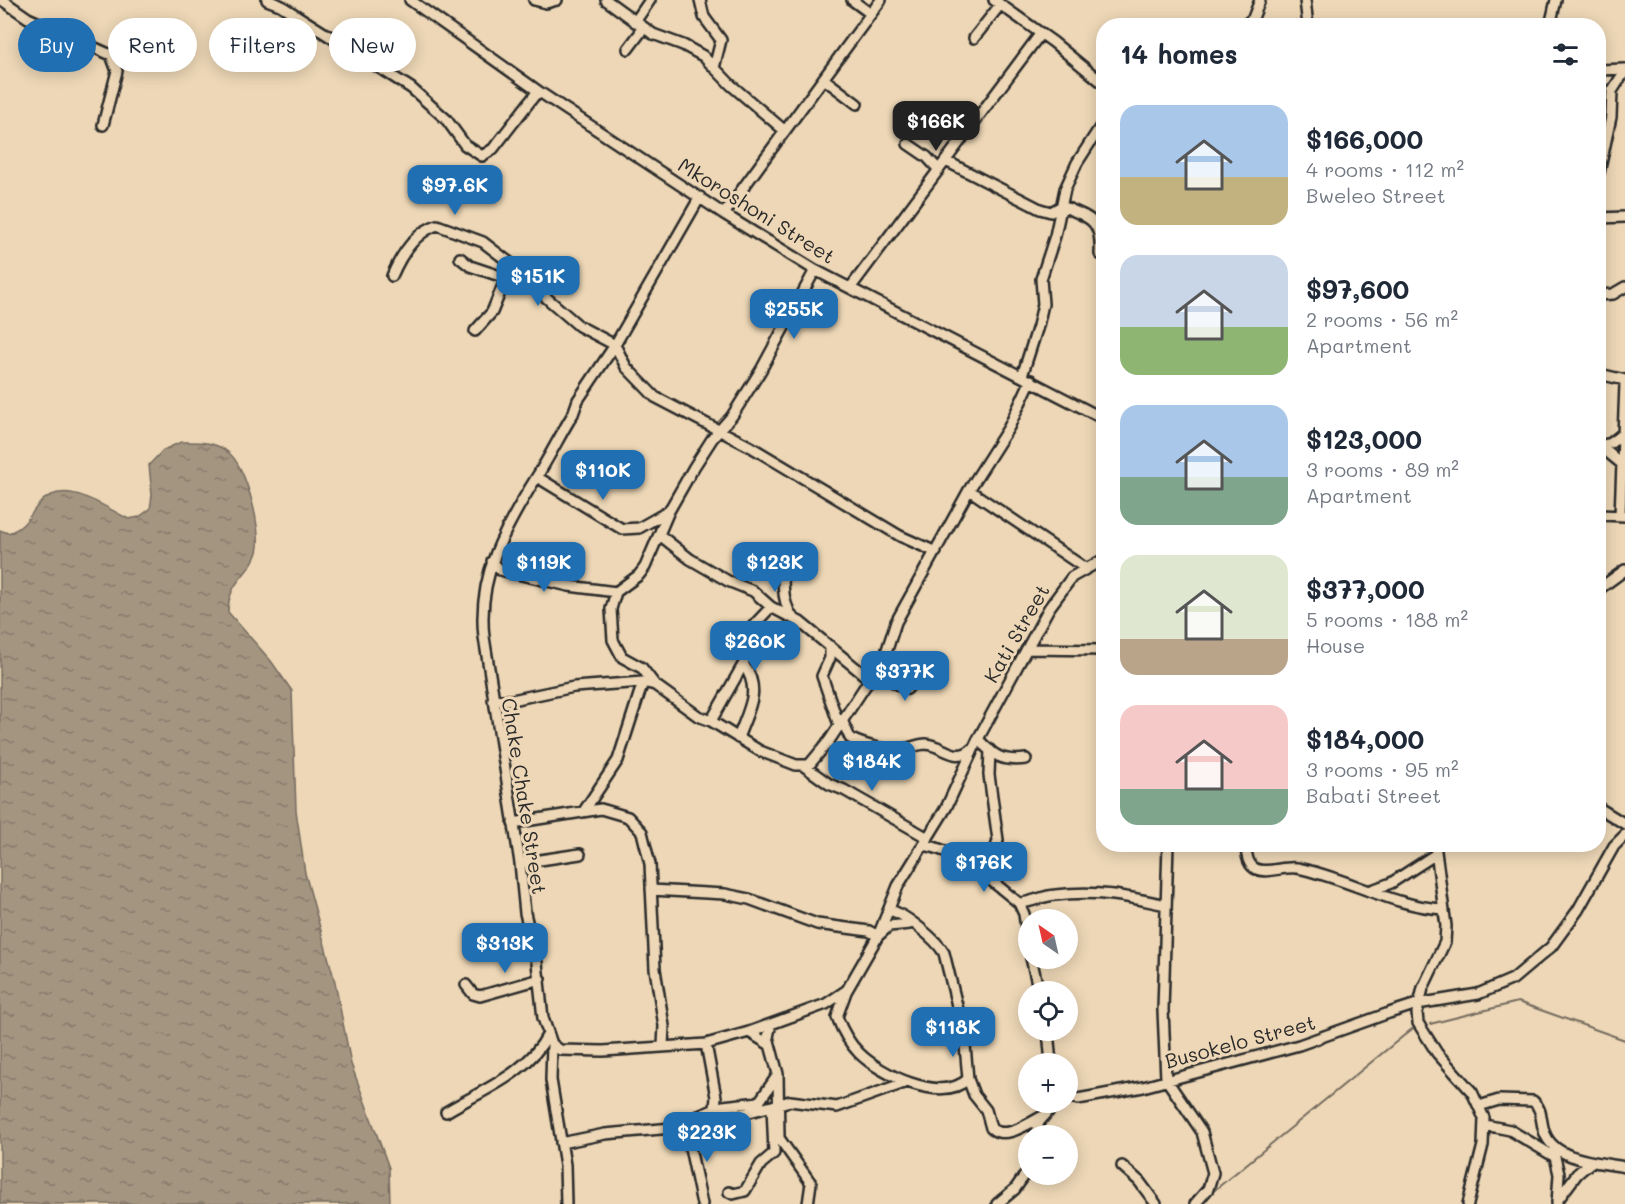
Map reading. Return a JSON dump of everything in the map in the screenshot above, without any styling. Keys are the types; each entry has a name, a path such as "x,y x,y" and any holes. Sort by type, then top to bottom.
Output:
{"street":[{"path":"2,0 28,18 111,55 117,71 103,124"},
{"path":"267,0 280,5 411,88 435,107 473,151 484,156 493,149 538,91"},
{"name":"Mkoroshoni Street","path":"410,0 538,91 724,214 815,270 1096,415"},
{"path":"534,0 546,3 557,0"},
{"path":"606,0 641,28 696,51 785,131"},
{"path":"628,49 641,28 650,0"},
{"path":"700,0 704,17 721,42 714,68"},
{"path":"852,0 871,14"},
{"path":"724,214 881,0"},
{"path":"1253,18 1260,0"},
{"path":"1305,0 1307,18"},
{"path":"1552,18 1556,0"},
{"path":"974,38 997,2 1041,33 1096,78"},
{"path":"851,287 1041,33"},
{"path":"1606,70 1625,70"},
{"path":"1606,141 1611,117 1613,87 1625,70"},
{"path":"824,79 857,104"},
{"path":"804,766 813,763 885,656 896,622 969,490 1010,427 1026,378 1043,304 1041,279 1069,178 1096,134"},
{"path":"908,144 927,157 939,170"},
{"path":"946,161 1040,209 1052,212 1062,206"},
{"name":"Chake Chake Street","path":"552,1044 540,1000 540,979 525,913 520,863 493,700 482,614 483,592 505,529 573,414 578,400 615,345 700,197"},
{"path":"1062,206 1087,217 1096,224"},
{"path":"1606,218 1625,217"},
{"path":"392,276 414,240 437,225 483,242 518,269 527,281 579,326 615,345 626,367 655,397 722,429 729,436 900,536 936,552"},
{"path":"460,258 470,266 506,278 515,276 527,281"},
{"path":"815,270 776,345 739,406 700,456 669,511 660,536 639,575 616,592 611,609 615,646 622,657 642,668 655,685 698,716 711,721 760,751 791,764 804,766 926,842 941,848 988,879 1019,903 1022,909"},
{"path":"475,331 492,312 506,278"},
{"path":"1606,294 1625,288"},
{"path":"1606,376 1625,382 1622,434 1623,516 1606,515"},
{"path":"1606,444 1622,434"},
{"path":"1606,451 1622,464"},
{"path":"537,477 622,529 639,528 669,511"},
{"path":"969,490 1085,568"},
{"path":"660,536 717,575 753,591 771,607 793,618 871,675 907,689 927,667"},
{"path":"787,552 782,575 788,610 793,618"},
{"path":"492,561 500,570 569,586 616,592"},
{"name":"Kati Street","path":"926,842 946,808 976,743 1059,591 1085,568 1096,563"},
{"path":"1606,584 1625,570"},
{"path":"711,721 744,665 745,647 753,626 771,607"},
{"path":"830,646 831,658 822,676 840,722 850,738"},
{"path":"1028,649 1096,650"},
{"path":"738,738 754,690 751,675 744,665"},
{"path":"493,700 512,699 574,687 643,682 655,685"},
{"path":"584,811 618,760 643,682"},
{"path":"829,741 850,738 871,746 901,750 924,744 957,756 967,754 976,743 990,750 998,758 1026,759"},
{"path":"988,879 998,840 989,775 990,750"},
{"path":"513,823 584,811 614,811 636,822 648,845 655,969 664,1026 663,1046"},
{"path":"1606,812 1625,824"},
{"name":"Busokelo Street","path":"1078,1099 1118,1092 1314,1041 1417,1004 1478,994 1513,979 1551,946 1578,910 1614,846 1625,835"},
{"path":"926,842 898,886 878,936 847,990 837,1014 847,1038 872,1064 907,1082 944,1088 961,1084 968,1079"},
{"path":"1168,852 1163,1010 1166,1079 1202,1132 1212,1166 1208,1188 1195,1204"},
{"path":"1247,852 1247,859 1255,869 1301,869 1422,906 1443,909"},
{"path":"1369,891 1391,883 1436,852 1446,926 1445,942 1417,1004 1418,1023 1437,1053 1472,1092 1485,1125 1483,1145 1468,1204"},
{"path":"520,863 580,854"},
{"path":"651,890 725,894 749,899 817,924 862,930 878,936"},
{"path":"1019,903 1052,895 1080,893 1125,894 1166,905"},
{"path":"889,910 899,912 910,924 937,943 946,959 964,1034 968,1079 974,1095 983,1105 994,1132 1014,1130 1046,1113"},
{"path":"878,936 889,926 910,924"},
{"path":"466,986 473,994 480,996 540,979"},
{"path":"552,1044 560,1050 569,1051 706,1044 749,1032 826,1004 847,990"},
{"path":"729,1192 733,1194 745,1191 761,1164 774,1154 777,1136 778,1074 768,1037 771,1024"},
{"path":"749,1032 770,1045"},
{"path":"446,1112 518,1070 533,1058 548,1034"},
{"path":"552,1044 551,1080 561,1143 566,1204"},
{"path":"706,1044 716,1097 715,1108"},
{"path":"678,1126 715,1108 759,1102 774,1084 778,1074"},
{"path":"561,1143 605,1134 678,1126 795,1100 807,1105 837,1107 907,1082"},
{"path":"1479,1106 1499,1100 1533,1101 1540,1110 1543,1130 1555,1157 1559,1174 1557,1203"},
{"path":"1039,1125 1043,1116"},
{"path":"694,1122 689,1143 702,1204"},
{"path":"1485,1125 1510,1130 1555,1157"},
{"path":"777,1136 811,1183 812,1194 808,1204"},
{"path":"1552,1146 1590,1162 1625,1167"},
{"path":"1557,1203 1577,1174 1590,1162"},
{"path":"1122,1166 1139,1181 1156,1204"},
{"path":"997,1204 1018,1185"}],"water":[{"path":"181,442 212,444 229,453 241,471 252,500 258,530 257,552 250,567 235,585 228,612 271,661 292,691 296,810 305,873 335,982 351,1064 389,1168 390,1204 0,1204 0,530 8,533 18,528 48,496 60,493 84,496 129,519 139,517 150,509 152,495 149,465 163,450"}],"waterway":[{"path":"1430,1024 1518,1002 1625,1040"},
{"path":"1211,1193 1412,1029"}]}
